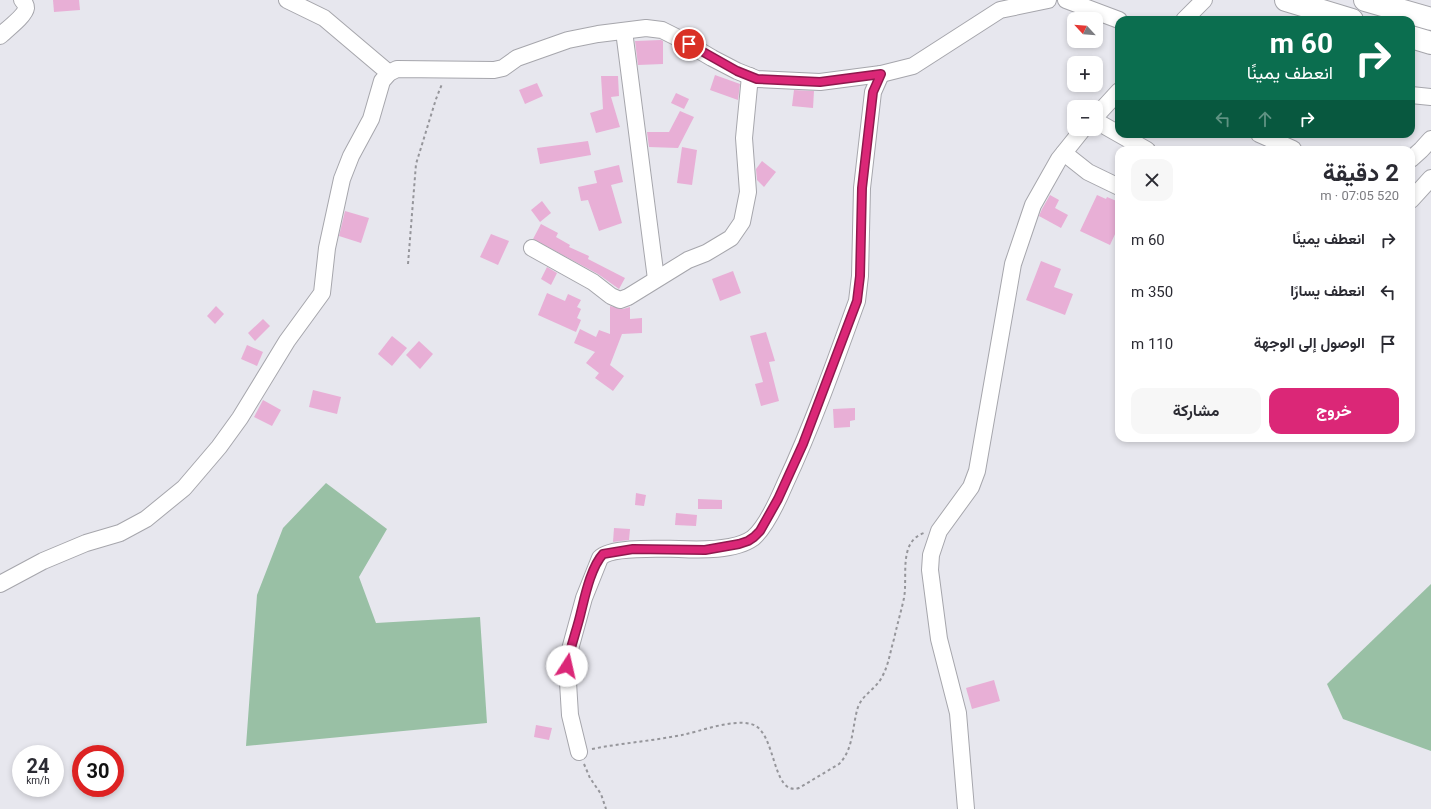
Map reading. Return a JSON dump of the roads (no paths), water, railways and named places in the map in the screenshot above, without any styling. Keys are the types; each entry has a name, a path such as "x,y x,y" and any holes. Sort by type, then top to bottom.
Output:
{"highway":[{"path":"1286,0 1339,16"},
{"path":"1365,0 1431,19"},
{"path":"1415,39 1431,43"}],"street":[{"path":"287,0 324,18 389,73"},
{"path":"0,584 44,561 86,543 120,533 146,518 184,488 219,447 240,418 287,341 322,293 327,248 342,179 351,156 370,119 382,81 389,73 397,69 494,70 503,68 517,58 568,40 598,34 646,28 662,30 718,62 757,79 820,82 881,74 913,66 1000,10 1048,0"},
{"path":"1066,0 1115,18"},
{"path":"1188,16 1204,0"},
{"path":"0,36 23,15 28,2"},
{"path":"624,31 656,279"},
{"path":"579,752 570,715 567,666 569,653 584,598 600,558 603,554 633,549 705,550 726,547 748,541 760,531 771,512 803,444 857,301 860,276 862,188 873,92 881,74"},
{"path":"532,248 593,282 616,299 620,300 628,297 688,260 706,253 732,238 742,222 748,192 744,138 750,76"},
{"path":"1103,108 1115,95"},
{"path":"1415,95 1431,97"},
{"path":"1103,125 1115,132"},
{"path":"966,809 958,713 938,639 930,570 931,555 939,531 971,487 977,471 1013,264 1034,205 1059,159 1077,136"},
{"path":"1126,138 1140,146"},
{"path":"1268,138 1284,146"},
{"path":"1415,155 1431,139"},
{"path":"1064,153 1088,172 1115,186"},
{"path":"1415,196 1431,178"}]}
